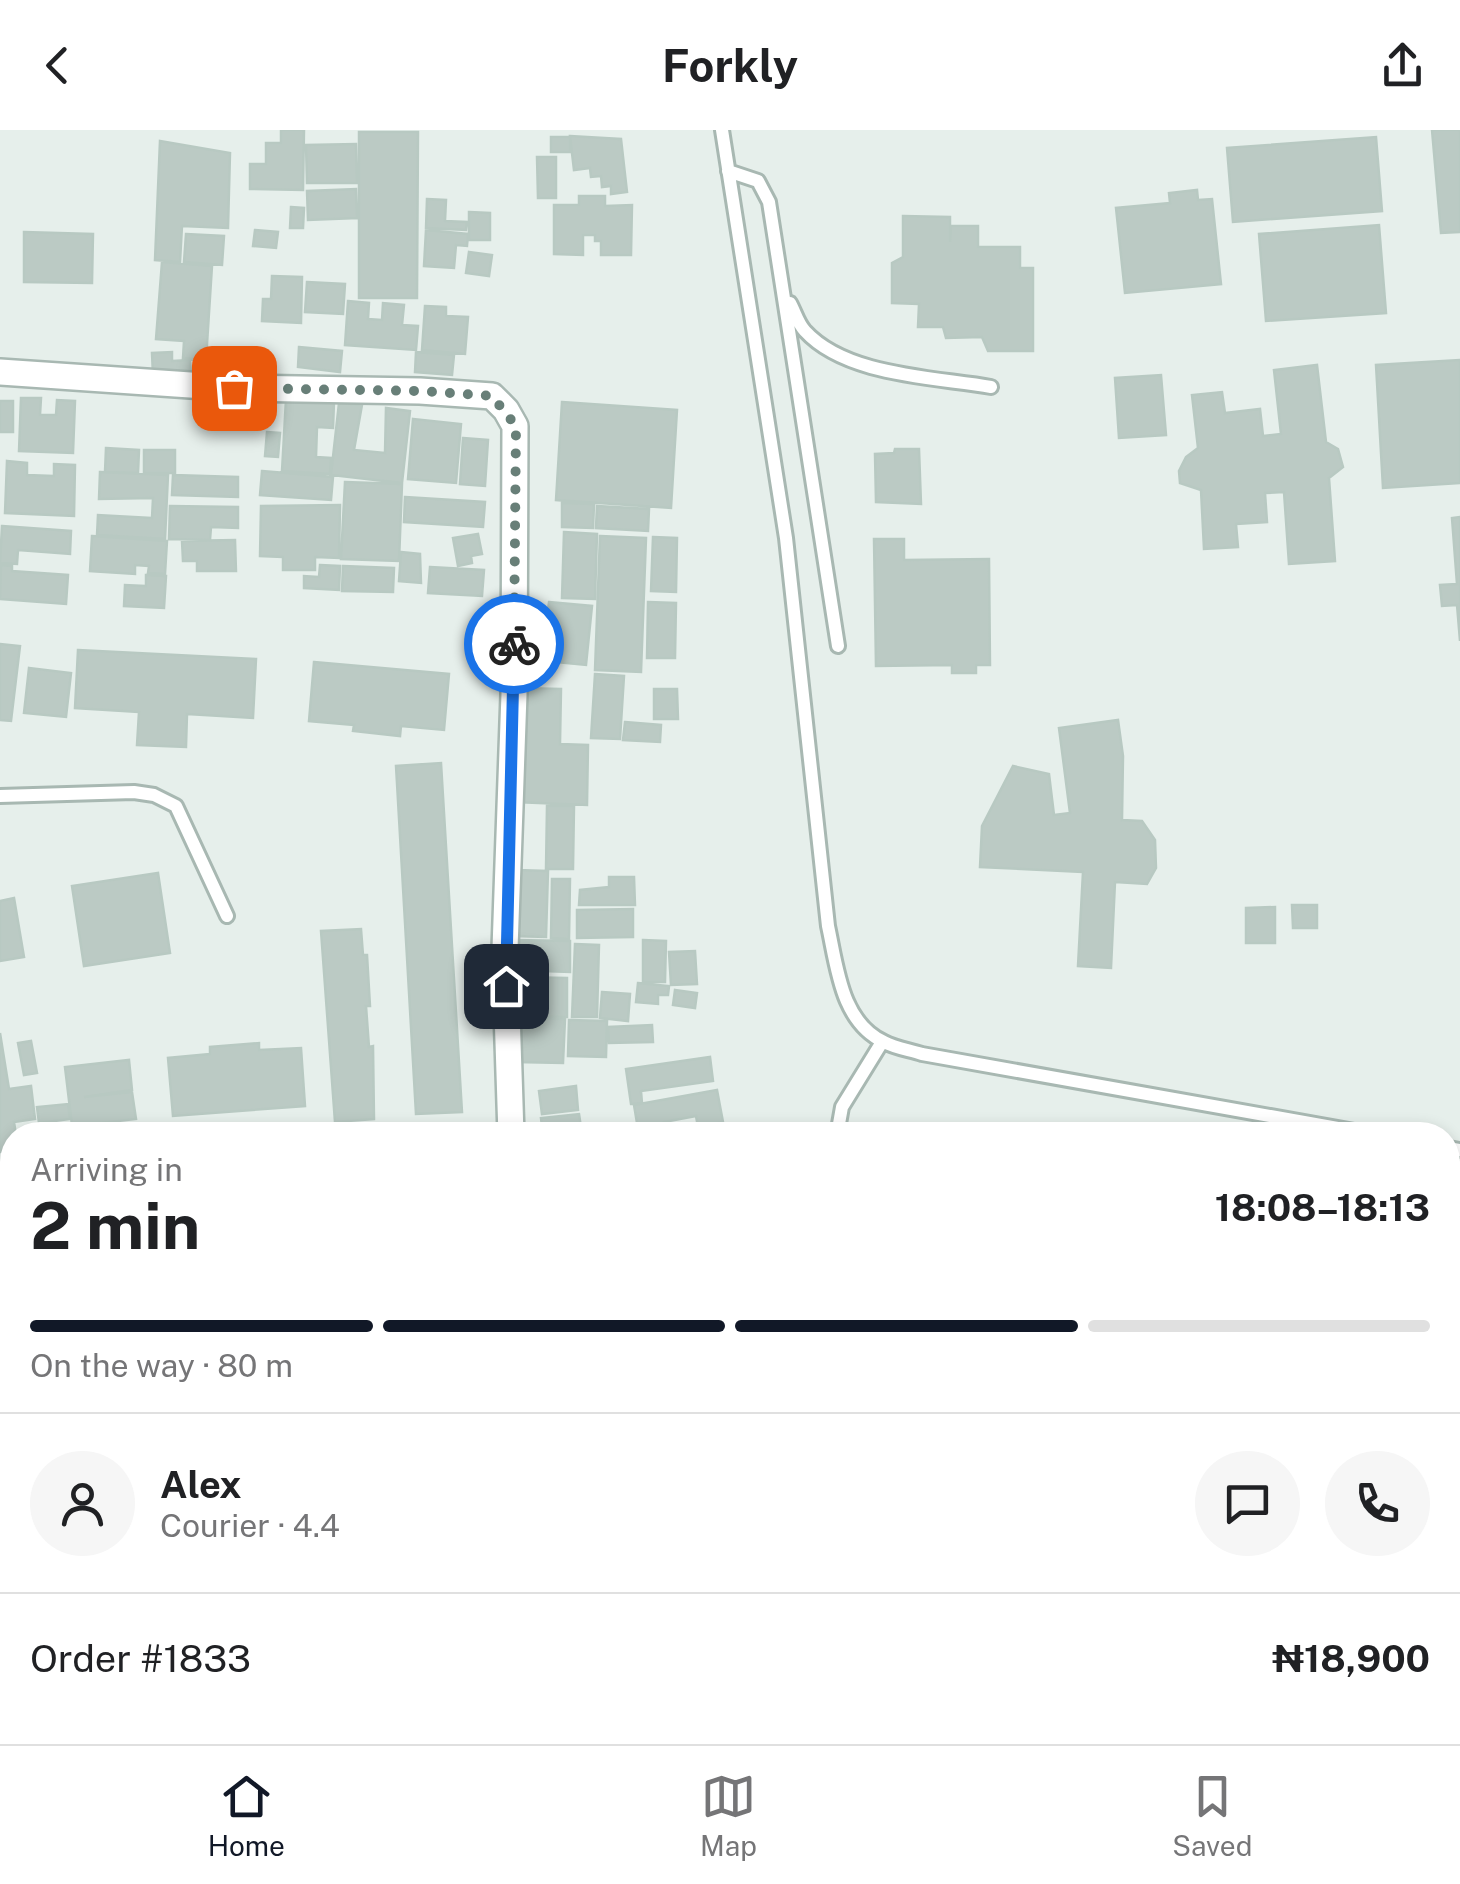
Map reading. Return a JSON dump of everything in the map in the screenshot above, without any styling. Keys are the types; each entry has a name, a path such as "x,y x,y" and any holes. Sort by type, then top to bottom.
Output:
{"street":[{"path":"0,372 234,388 492,396 506,410 516,426 514,694 505,949 512,1122"}],"lane":[{"path":"722,130 786,538 828,926 840,986 856,1020 882,1042 922,1054 1304,1122"},
{"path":"728,171 758,180 770,202 838,646"},
{"path":"783,287 802,328 824,348 855,364 991,387"},
{"path":"0,796 134,792 154,795 176,806 227,916"},
{"path":"840,1122 842,1106 882,1042"}],"building":[{"path":"281,130 304,130 303,190 250,189 250,164 266,164 266,143 281,143"},
{"path":"1432,130 1460,130 1460,232 1441,233"},
{"path":"359,132 418,132 417,298 359,298"},
{"path":"570,136 621,139 627,192 611,194 611,186 602,187 601,176 591,177 590,168 574,170"},
{"path":"551,137 570,137 570,152 551,152"},
{"path":"1376,137 1382,211 1233,222 1227,148"},
{"path":"160,141 230,153 228,228 182,226 180,262 155,260"},
{"path":"356,144 357,183 307,183 306,145"},
{"path":"537,157 556,157 556,198 538,198"},
{"path":"356,189 357,218 308,220 307,191"},
{"path":"1197,190 1198,200 1212,199 1221,284 1125,293 1116,208 1170,203 1169,193"},
{"path":"579,196 605,196 605,206 632,205 631,255 601,255 601,241 595,241 595,235 583,235 583,255 554,254 554,205 579,205"},
{"path":"427,199 446,200 445,221 467,222 466,230 426,228"},
{"path":"291,207 304,208 303,228 290,228"},
{"path":"469,212 490,213 490,240 469,240"},
{"path":"903,216 950,217 950,242 951,226 978,226 978,247 1020,247 1020,268 1033,268 1033,351 988,351 982,337 946,338 943,327 918,327 919,304 892,303 892,263 903,257"},
{"path":"1379,225 1386,313 1266,321 1259,234"},
{"path":"255,230 278,232 276,248 253,246"},
{"path":"426,230 468,234 467,246 456,245 454,268 424,266"},
{"path":"24,232 93,234 92,283 24,282"},
{"path":"186,234 224,236 222,265 184,262"},
{"path":"469,252 492,255 489,276 466,273"},
{"path":"162,262 212,266 206,360 183,358 184,341 156,339"},
{"path":"272,276 302,277 301,323 262,321 263,299 271,299"},
{"path":"307,282 345,284 343,314 305,312"},
{"path":"348,301 369,303 368,319 382,320 383,303 404,305 402,325 418,326 416,350 345,345"},
{"path":"425,306 446,307 446,316 468,317 465,354 422,350"},
{"path":"299,347 342,351 340,372 298,367"},
{"path":"172,352 172,361 190,360 191,373 153,376 152,353"},
{"path":"416,352 454,355 452,375 415,372"},
{"path":"1460,360 1460,483 1383,488 1376,365"},
{"path":"1317,365 1326,442 1338,449 1343,467 1329,478 1335,561 1289,564 1284,492 1265,493 1267,522 1236,524 1238,547 1204,549 1201,490 1180,483 1179,471 1186,457 1198,448 1192,395 1222,392 1225,413 1260,409 1263,436 1281,434 1274,370"},
{"path":"1161,375 1166,435 1119,438 1115,378"},
{"path":"21,398 41,398 40,415 56,415 57,400 75,401 73,453 19,451"},
{"path":"286,399 334,402 333,428 317,427 316,457 331,458 330,474 282,471"},
{"path":"0,401 13,401 13,432 0,432"},
{"path":"562,402 677,410 671,508 556,500"},
{"path":"339,403 362,405 354,450 385,453 386,408 410,411 402,483 331,475"},
{"path":"413,419 461,424 456,483 408,479"},
{"path":"267,432 280,433 278,457 265,456"},
{"path":"463,438 488,440 485,486 460,484"},
{"path":"106,448 139,450 138,473 105,472"},
{"path":"895,449 919,449 921,504 876,502 875,454 894,453"},
{"path":"144,450 175,450 175,473 144,473"},
{"path":"7,461 27,463 27,475 54,476 54,464 75,465 74,516 5,513"},
{"path":"262,471 333,477 331,500 260,495"},
{"path":"100,472 168,475 165,539 97,535 98,515 152,518 153,498 99,499"},
{"path":"173,475 238,477 238,497 172,495"},
{"path":"345,482 402,484 399,561 341,559"},
{"path":"405,497 485,502 483,527 404,522"},
{"path":"562,503 594,504 593,528 562,527"},
{"path":"340,505 339,558 315,557 315,570 283,570 283,557 260,556 261,506"},
{"path":"170,506 238,507 238,528 211,527 210,540 169,539"},
{"path":"597,506 649,509 648,531 596,528"},
{"path":"1460,517 1460,641 1457,605 1442,606 1440,585 1457,584 1452,518"},
{"path":"2,526 71,531 70,554 18,550 17,564 0,563"},
{"path":"564,532 597,534 595,599 562,598"},
{"path":"478,534 482,554 471,556 472,563 458,566 453,538"},
{"path":"92,536 167,541 165,574 148,573 149,566 135,565 135,574 90,571"},
{"path":"600,536 646,538 641,672 595,670"},
{"path":"653,537 677,538 676,592 651,591"},
{"path":"874,539 904,539 904,560 989,559 990,665 976,665 976,673 952,673 952,665 876,666"},
{"path":"235,540 236,571 197,571 197,561 183,561 182,541"},
{"path":"401,552 420,554 421,583 399,581"},
{"path":"1,565 12,566 12,571 68,575 66,604 0,599"},
{"path":"320,565 340,566 339,590 304,588 304,576 319,577"},
{"path":"343,566 394,568 393,592 342,591"},
{"path":"430,567 484,570 482,596 428,593"},
{"path":"146,575 166,576 164,608 124,606 125,585 146,586"},
{"path":"549,602 592,606 586,665 534,660 539,617 547,618"},
{"path":"648,602 676,603 675,658 647,658"},
{"path":"0,644 20,646 11,721 0,720"},
{"path":"78,650 256,659 253,718 187,714 186,747 137,745 139,712 75,708"},
{"path":"314,662 449,674 444,730 401,726 400,736 353,731 354,725 309,721"},
{"path":"29,668 71,673 66,717 24,713"},
{"path":"595,674 624,676 620,739 591,738"},
{"path":"517,688 561,689 560,744 588,745 587,805 515,802"},
{"path":"654,689 677,689 678,719 654,719"},
{"path":"1118,720 1123,756 1122,820 1142,821 1155,840 1156,868 1147,884 1115,882 1111,968 1078,966 1083,872 980,867 982,826 1013,766 1049,774 1054,815 1070,813 1059,728"},
{"path":"625,722 661,725 660,742 623,740"},
{"path":"441,763 462,1112 416,1114 396,766"},
{"path":"547,806 574,806 573,869 546,869"},
{"path":"516,870 548,871 546,937 513,936"},
{"path":"158,873 170,953 84,966 72,886"},
{"path":"609,877 634,877 635,905 579,905 580,890 609,887"},
{"path":"552,879 570,879 569,939 551,938"},
{"path":"14,898 24,957 0,961 0,901"},
{"path":"1292,905 1317,905 1317,928 1293,928"},
{"path":"1275,907 1275,943 1246,943 1246,908"},
{"path":"633,909 633,937 577,938 577,910"},
{"path":"361,929 363,955 367,955 370,1006 366,1006 369,1047 373,1046 374,1119 335,1122 321,931"},
{"path":"513,940 570,941 570,972 513,970"},
{"path":"643,940 666,941 665,982 643,982"},
{"path":"575,944 599,945 597,1017 572,1017"},
{"path":"695,951 697,984 671,985 669,952"},
{"path":"515,977 567,978 567,1017 514,1016"},
{"path":"638,983 669,986 668,995 658,995 658,1004 636,1002"},
{"path":"675,990 697,993 695,1008 673,1005"},
{"path":"602,992 630,994 628,1021 600,1018"},
{"path":"517,1018 565,1019 563,1063 516,1062"},
{"path":"569,1020 607,1021 606,1057 568,1056"},
{"path":"652,1025 653,1042 609,1043 608,1027"},
{"path":"0,1033 9,1089 31,1086 35,1119 0,1122"},
{"path":"31,1041 37,1073 24,1075 18,1043"},
{"path":"259,1043 259,1050 301,1048 305,1106 173,1116 168,1058 210,1054 210,1047"},
{"path":"710,1057 713,1081 641,1091 642,1103 631,1104 626,1069"},
{"path":"129,1060 132,1090 84,1097 132,1092 136,1119 72,1122 65,1067"},
{"path":"576,1086 578,1110 542,1114 539,1091"},
{"path":"717,1090 723,1122 697,1122 696,1116 637,1122 634,1105"},
{"path":"68,1104 70,1119 39,1122 37,1107"},
{"path":"579,1114 580,1122 541,1122 541,1118"}],"way so far":[{"path":"234,388 492,396 516,426 514,644"}],"route":[{"path":"506,986 514,644"}]}
